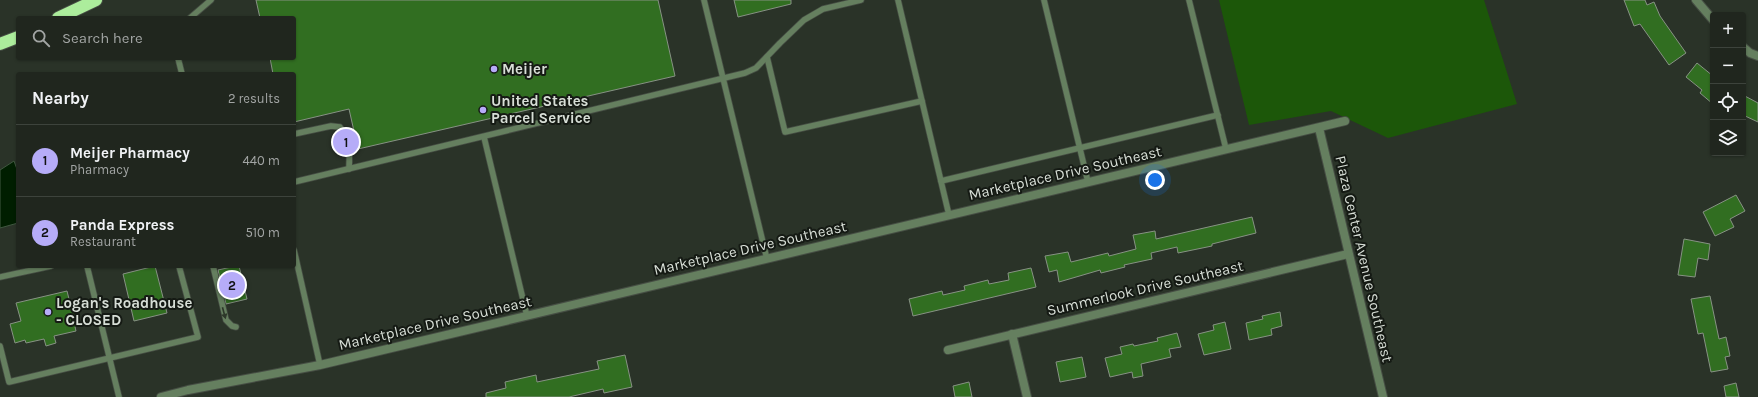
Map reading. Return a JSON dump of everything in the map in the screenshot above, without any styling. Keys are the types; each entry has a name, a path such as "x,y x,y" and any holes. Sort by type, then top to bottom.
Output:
{"highway":[{"path":"62,16 96,0"},
{"path":"0,44 16,38"}],"street":[{"path":"1696,0 1710,16"},
{"path":"1746,50 1758,56"},
{"name":"Marketplace Drive Southeast","path":"160,397 188,390 320,365 1345,122"},
{"name":"Plaza Center Avenue Southeast","path":"1319,128 1383,397"},
{"name":"Summerlook Drive Southeast","path":"948,350 1348,254"},
{"path":"1012,334 1027,397"}],"lane":[{"path":"192,16 211,0"},
{"path":"704,0 767,259"},
{"path":"296,182 724,78 756,68 804,20 823,9 861,0"},
{"path":"898,0 949,215"},
{"path":"1044,0 1088,182"},
{"path":"1189,0 1226,149"},
{"path":"767,57 785,132 922,101"},
{"path":"178,60 182,72"},
{"path":"941,181 1218,115"},
{"path":"296,134 331,126 340,127 344,133 348,150 350,160 349,169"},
{"path":"484,137 527,316"},
{"path":"296,259 320,365"},
{"path":"0,277 42,268"},
{"path":"88,268 119,397"},
{"path":"0,346 9,382 198,338 180,268"},
{"path":"213,268 226,320 232,326 236,327"}],"green space":[{"path":"1219,0 1484,0 1517,104 1388,138 1331,111 1249,125"}],"shaded area":[{"path":"14,161 16,166 16,224 0,228 0,170"}],"building":[{"name":"Meijer","path":"256,0 658,0 675,76 358,149 349,109 296,122 296,72 273,72 270,60 296,60 296,16 260,16"},
{"path":"734,0 791,0 791,4 738,17"},
{"path":"1624,0 1645,0 1647,5 1654,2 1660,16 1686,53 1669,65 1640,24 1634,26"},
{"path":"1697,63 1710,74 1710,101 1700,93 1702,90 1686,77"},
{"path":"1746,97 1758,103 1758,122 1746,116"},
{"path":"1736,195 1745,211 1730,219 1734,227 1715,236 1703,212"},
{"path":"1252,217 1256,233 1212,244 1212,246 1178,253 1177,247 1151,253 1152,259 1124,265 1125,267 1101,273 1100,270 1059,282 1057,270 1049,272 1045,256 1068,252 1071,262 1108,253 1109,256 1136,249 1133,235 1155,231 1156,239"},
{"path":"1684,239 1710,244 1708,260 1698,258 1695,277 1678,275"},
{"path":"147,268 156,268 167,313 134,321 123,274"},
{"path":"239,268 247,299 226,304 218,270"},
{"path":"1031,268 1036,287 913,316 909,299 942,291 943,295 965,290 964,286 988,280 989,284 1009,280 1008,273"},
{"name":"Logan's Roadhouse - CLOSED","path":"67,291 70,303 75,302 80,325 75,327 76,331 54,336 56,343 46,346 44,339 26,343 25,340 15,343 10,324 21,321 16,303"},
{"path":"1710,296 1719,339 1726,337 1730,356 1725,357 1728,369 1711,372 1703,333 1698,334 1691,299"},
{"path":"1280,312 1282,326 1271,329 1272,335 1249,340 1246,323 1263,319 1262,316"},
{"path":"1225,322 1231,349 1204,355 1198,334 1214,330 1213,325"},
{"path":"1177,333 1181,347 1169,349 1171,357 1141,364 1143,376 1133,378 1132,372 1110,377 1105,358 1122,354 1120,347 1158,341 1157,338"},
{"path":"625,355 632,387 604,393 603,389 569,397 486,397 486,393 506,388 505,382 536,375 537,382 599,369 597,361"},
{"path":"1082,357 1086,377 1060,382 1056,362"},
{"path":"969,382 972,397 955,397 953,386"},
{"path":"1736,383 1739,397 1726,397 1724,386"}],"place":[{"name":"Meijer","path":"494,69"},
{"name":"United States Parcel Service","path":"483,110"},
{"name":"Meijer Pharmacy","path":"346,142"},
{"name":"Panda Express","path":"232,285"},
{"name":"Logan's Roadhouse - CLOSED","path":"48,312"}]}
